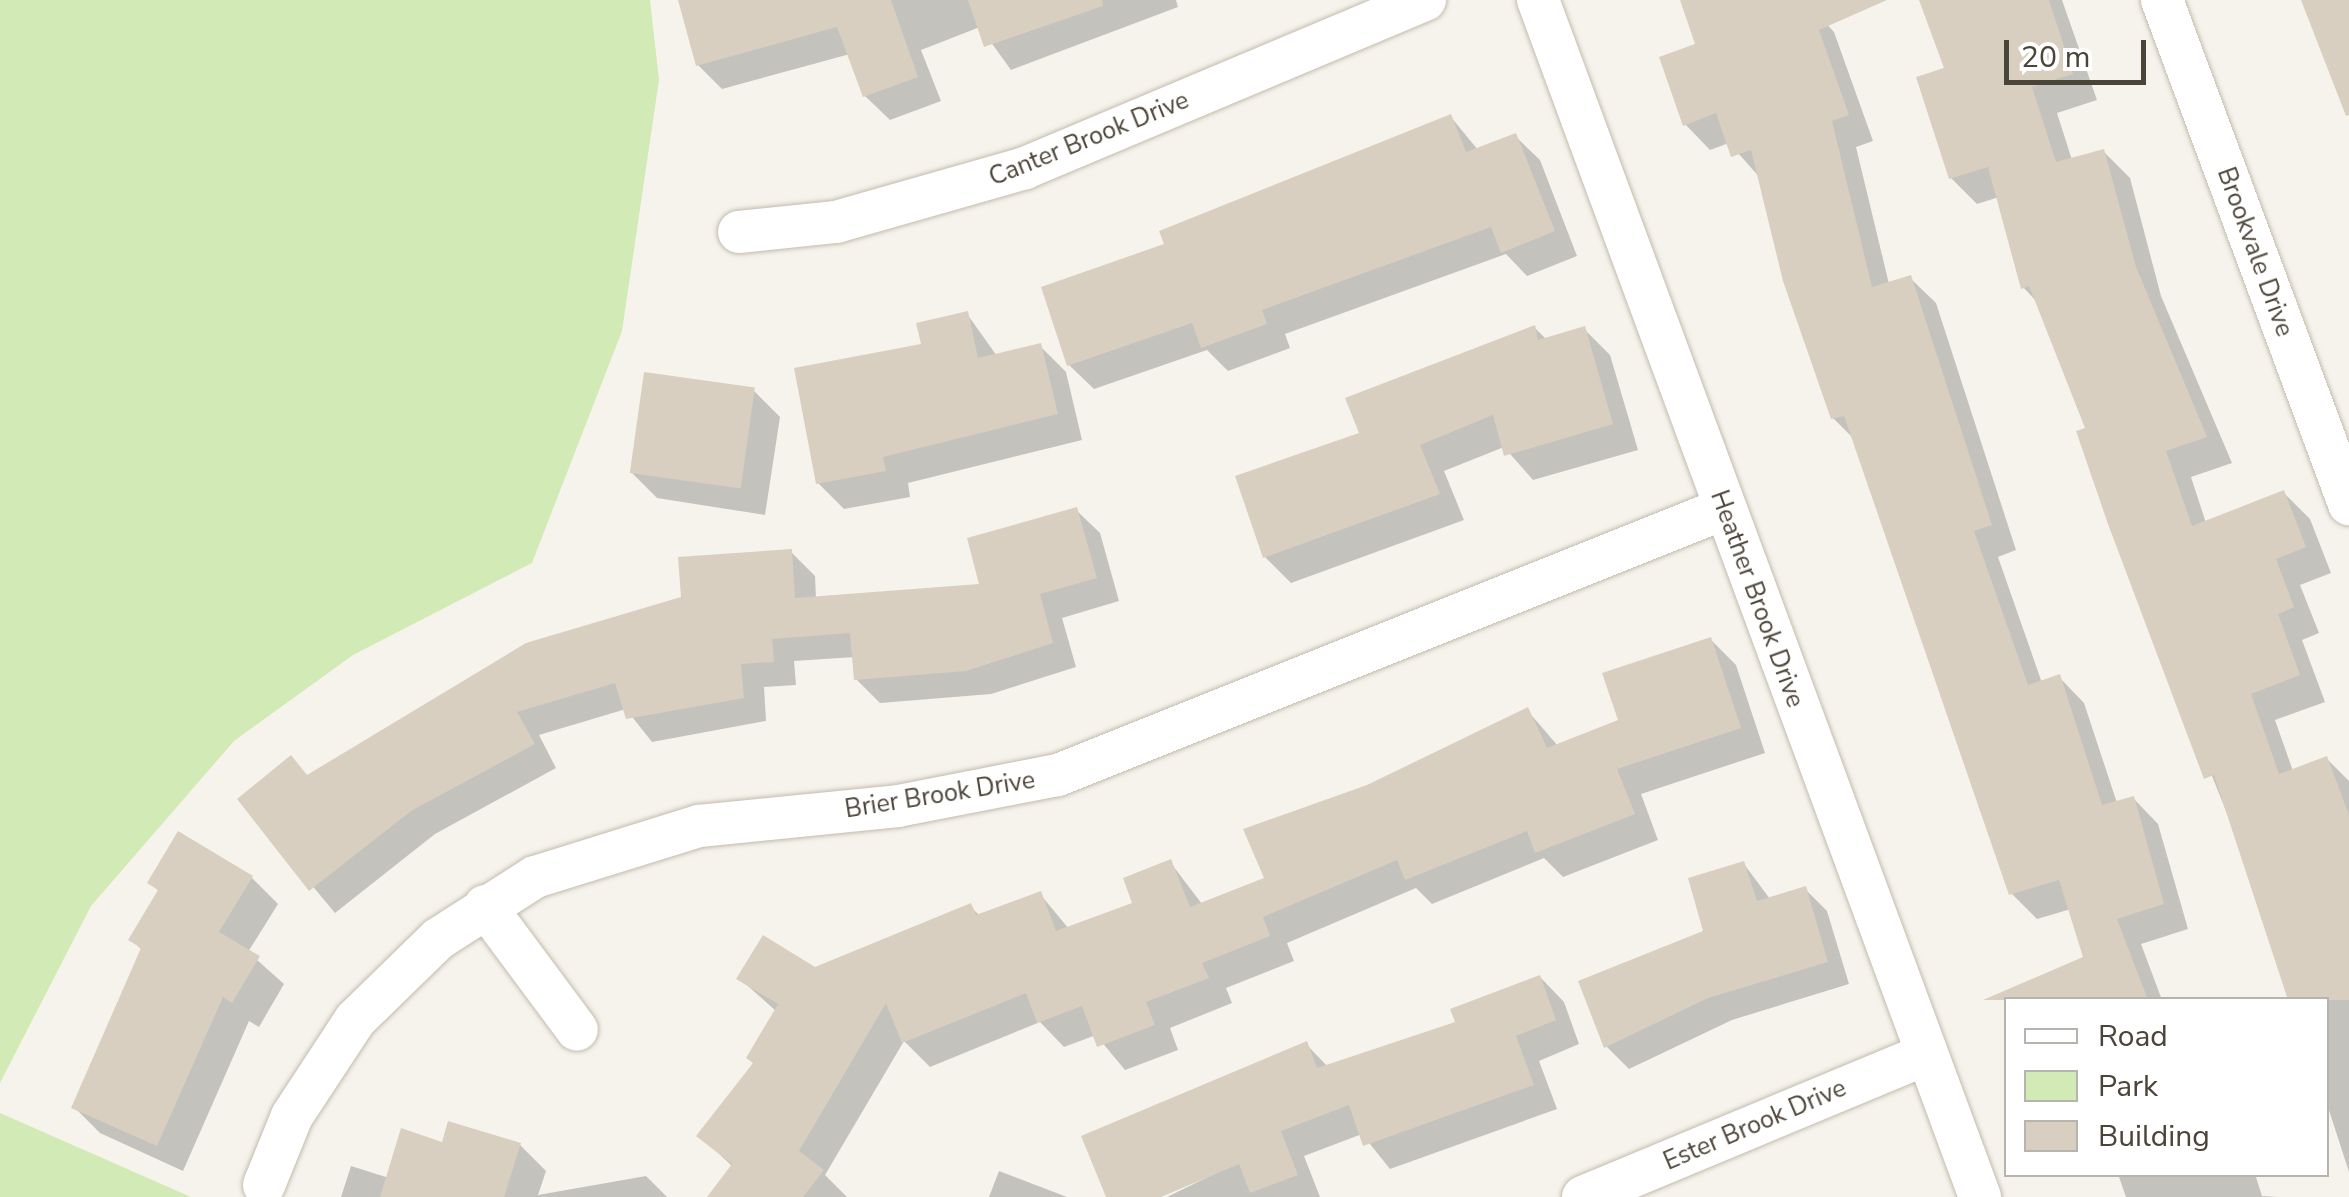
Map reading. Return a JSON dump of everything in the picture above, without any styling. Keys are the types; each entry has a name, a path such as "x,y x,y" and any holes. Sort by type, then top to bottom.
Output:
{"street":[{"name":"Canter Brook Drive","path":"739,232 868,214 1025,168 1425,0"},
{"name":"Heather Brook Drive","path":"1538,0 1980,1197"},
{"name":"Brookvale Drive","path":"2162,0 2349,504"},
{"name":"Brier Brook Drive","path":"264,1185 292,1116 355,1020 485,906 643,838 898,806 1058,775 1723,509"},
{"path":"485,906 578,1030"},
{"name":"Ester Brook Drive","path":"1583,1197 1926,1054"}],"green space":[{"path":"0,0 650,0 659,80 622,331 532,563 353,655 234,741 91,906 0,1083"},
{"path":"0,1113 191,1197 0,1197"}],"building":[{"path":"678,0 891,0 918,77 863,97 837,27 696,66"},
{"path":"968,0 1102,0 1103,6 984,47"},
{"path":"1680,0 1887,0 1819,30 1849,115 1832,121 1872,287 1911,275 1992,525 1974,531 2028,685 2060,674 2102,805 2134,796 2164,904 2117,919 2147,997 1983,1000 2083,957 2059,880 2009,895 1844,416 1831,419 1783,281 1751,150 1731,157 1716,113 1683,126 1659,57 1695,44"},
{"path":"1919,0 2049,0 2073,74 2032,87 2056,162 2104,149 2136,267 2207,437 2166,451 2192,526 2284,490 2306,547 2276,559 2294,607 2278,614 2300,675 2251,694 2279,774 2327,756 2349,815 2349,1000 2287,997 2214,775 2204,779 2108,524 2076,431 2085,428 2029,286 2021,289 1988,167 1949,179 1916,77 1944,68"},
{"path":"2301,0 2349,0 2349,115 2346,116"},
{"path":"1451,114 1466,152 1516,133 1555,231 1501,253 1491,227 1262,310 1267,324 1201,348 1192,323 1067,366 1041,287 1164,244 1159,231"},
{"path":"968,311 978,358 1041,343 1058,414 883,457 886,471 816,484 794,368 921,344 916,323"},
{"path":"1535,325 1538,340 1585,326 1613,424 1504,456 1493,415 1420,445 1440,494 1263,558 1235,476 1359,433 1345,398"},
{"path":"644,372 755,388 741,489 630,473"},
{"path":"1077,507 1097,578 1040,594 1053,643 966,671 854,680 850,633 772,639 774,662 741,664 744,698 626,719 615,683 517,712 535,744 411,811 309,891 237,799 291,755 307,775 526,643 681,597 678,557 792,549 795,598 979,584 967,538"},
{"path":"1711,637 1741,728 1617,769 1635,814 1535,853 1527,831 1405,880 1397,860 1263,917 1270,936 1202,963 1209,978 1146,1002 1155,1025 1097,1047 1082,1006 1037,1023 1026,993 902,1043 886,1003 799,1151 824,1170 803,1197 707,1197 732,1164 696,1136 753,1063 746,1058 778,1004 736,979 763,935 815,967 971,903 976,915 1041,891 1056,931 1132,903 1123,878 1171,859 1190,907 1264,878 1243,829 1367,785 1528,707 1547,748 1618,720 1602,673"},
{"path":"178,831 253,876 219,932 260,956 232,1003 223,997 157,1146 71,1108 141,948 128,940 158,890 147,883"},
{"path":"1744,861 1757,901 1806,886 1828,962 1708,998 1604,1048 1578,981 1703,931 1688,878"},
{"path":"1540,975 1556,1020 1516,1036 1534,1085 1363,1146 1349,1105 1281,1131 1298,1175 1250,1193 1239,1164 1161,1197 1106,1197 1081,1136 1307,1041 1317,1068 1455,1022 1450,1009"},
{"path":"448,1121 521,1143 504,1197 380,1197 401,1128 442,1142"}]}
